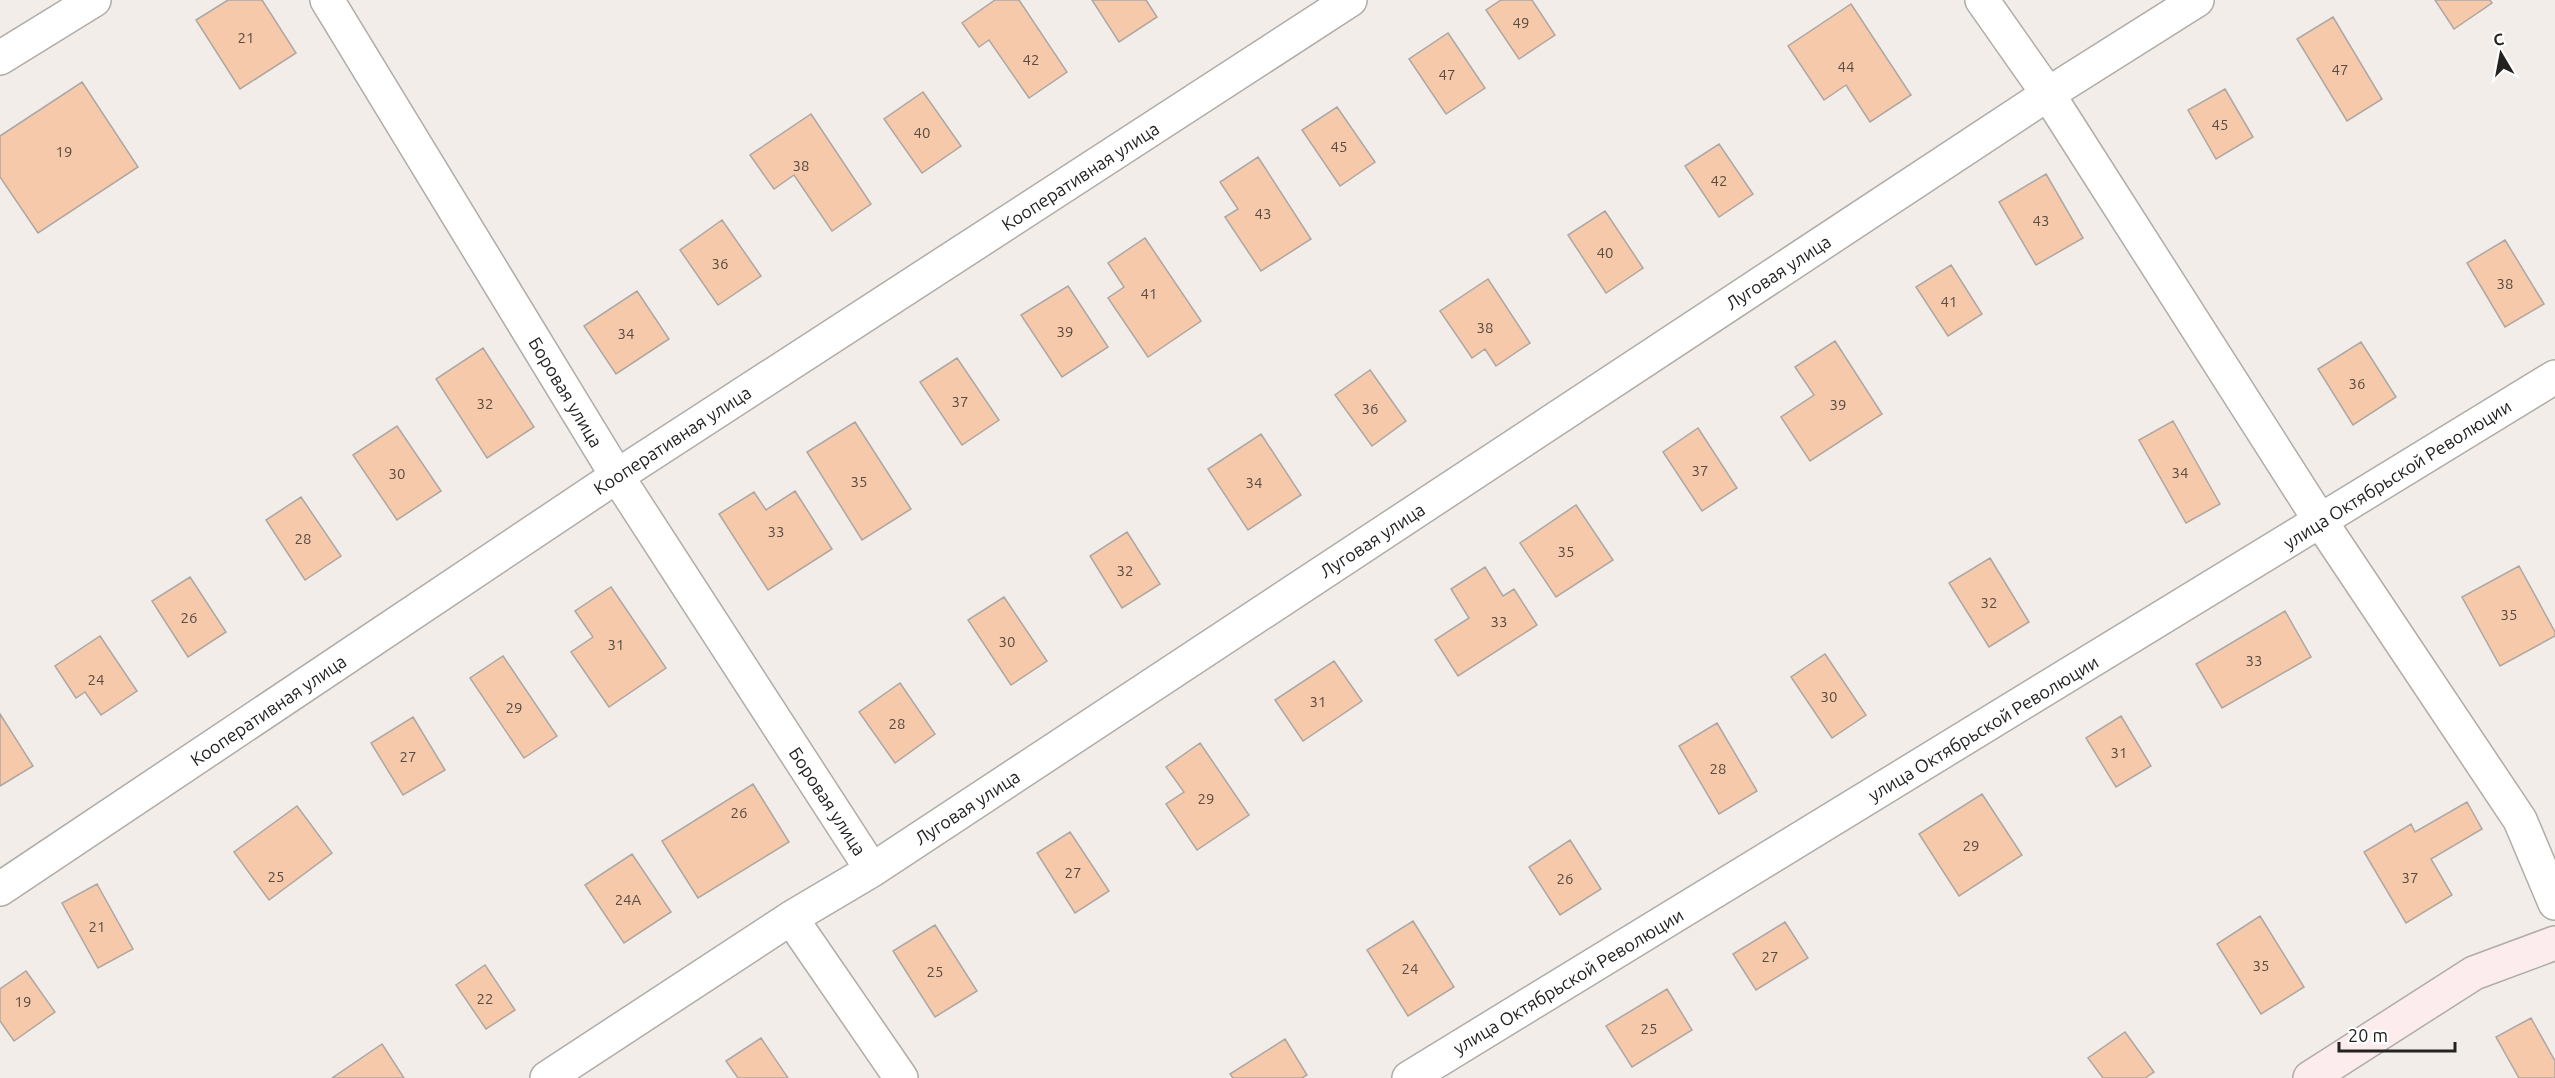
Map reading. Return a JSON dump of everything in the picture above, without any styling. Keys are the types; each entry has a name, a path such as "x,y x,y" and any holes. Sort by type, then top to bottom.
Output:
{"main road":[{"path":"2310,1078 2474,972 2555,943"}],"street":[{"path":"0,58 94,0"},
{"name":"Боровая улица","path":"327,0 617,476 872,870"},
{"name":"Кооперативная улица","path":"0,889 617,476 1350,0"},
{"path":"1982,0 2048,94 2321,522 2520,820 2555,903"},
{"name":"Луговая улица","path":"547,1078 791,918 872,870 2048,94 2197,0"},
{"name":"улица Октябрьской Революции","path":"1409,1078 2555,377"},
{"path":"791,918 901,1078"}],"building":[{"path":"228,0 262,0 296,53 240,89 196,20"},
{"path":"995,0 1019,0 1067,72 1029,98 989,40 979,47 962,23"},
{"path":"1092,0 1146,0 1157,17 1119,42"},
{"path":"1501,0 1532,0 1555,35 1519,59 1486,10"},
{"path":"2435,0 2490,0 2492,3 2454,29"},
{"path":"1851,4 1911,95 1870,122 1846,85 1824,100 1788,46"},
{"path":"2333,17 2382,99 2347,121 2297,39"},
{"path":"1448,33 1485,88 1446,114 1409,59"},
{"path":"82,82 138,167 38,233 0,177 0,136"},
{"path":"2225,89 2253,137 2216,159 2188,110"},
{"path":"923,92 961,146 922,173 884,119"},
{"path":"1337,107 1375,162 1340,186 1302,130"},
{"path":"811,114 871,204 832,231 794,175 774,189 750,155"},
{"path":"1719,144 1753,194 1719,217 1685,166"},
{"path":"1258,157 1311,239 1261,271 1225,217 1238,209 1220,182"},
{"path":"2046,174 2083,238 2036,265 1999,202"},
{"path":"1605,211 1643,268 1606,293 1568,235"},
{"path":"722,220 761,276 718,305 680,250"},
{"path":"1145,238 1201,321 1148,357 1108,298 1124,287 1108,263"},
{"path":"2505,240 2544,304 2505,327 2467,263"},
{"path":"1951,265 1982,314 1948,336 1916,287"},
{"path":"1488,279 1530,343 1496,366 1485,349 1472,358 1440,311"},
{"path":"1068,286 1108,347 1062,377 1021,315"},
{"path":"637,291 669,339 616,374 584,326"},
{"path":"1835,341 1882,414 1810,461 1781,417 1814,395 1795,367"},
{"path":"2361,342 2396,397 2353,425 2318,369"},
{"path":"483,348 534,427 487,458 436,379"},
{"path":"957,358 999,420 962,445 920,382"},
{"path":"1370,370 1406,421 1372,446 1335,395"},
{"path":"2173,421 2220,504 2186,523 2139,440"},
{"path":"855,422 911,509 862,540 807,452"},
{"path":"397,426 441,491 397,520 353,455"},
{"path":"1698,428 1737,488 1702,511 1663,452"},
{"path":"1261,434 1301,495 1248,530 1208,469"},
{"path":"795,491 832,549 768,590 719,514 754,492 766,510"},
{"path":"301,497 341,556 305,580 266,520"},
{"path":"1576,505 1613,560 1556,597 1520,543"},
{"path":"1127,532 1160,584 1122,608 1090,556"},
{"path":"1990,558 2029,622 1989,647 1949,583"},
{"path":"2519,566 2555,632 2555,636 2500,666 2462,597"},
{"path":"1485,567 1503,596 1514,589 1537,625 1458,676 1435,640 1469,618 1451,589"},
{"path":"190,577 226,632 188,657 152,601"},
{"path":"611,587 666,668 609,707 571,652 593,637 575,611"},
{"path":"1004,597 1047,661 1011,685 968,620"},
{"path":"2285,611 2311,657 2222,708 2196,664"},
{"path":"100,636 137,691 101,715 85,692 76,698 55,666"},
{"path":"1825,654 1866,715 1832,738 1791,677"},
{"path":"503,656 557,736 524,758 470,678"},
{"path":"1334,661 1362,701 1303,741 1275,700"},
{"path":"900,683 935,734 895,763 859,712"},
{"path":"0,714 33,766 0,786"},
{"path":"2121,716 2151,766 2116,787 2086,738"},
{"path":"413,717 445,770 403,795 371,743"},
{"path":"1717,723 1757,791 1719,814 1679,746"},
{"path":"1200,743 1249,815 1197,850 1166,804 1184,792 1166,767"},
{"path":"753,784 789,842 698,898 662,841"},
{"path":"1982,794 2022,855 1959,896 1919,834"},
{"path":"2467,802 2482,829 2431,859 2452,895 2406,923 2364,852 2411,824 2415,832"},
{"path":"297,806 332,853 269,900 234,852"},
{"path":"1070,832 1109,891 1075,913 1037,853"},
{"path":"1570,840 1601,889 1560,915 1529,867"},
{"path":"632,854 671,912 624,943 585,885"},
{"path":"97,884 133,949 98,968 62,903"},
{"path":"2260,916 2304,987 2261,1014 2217,944"},
{"path":"1413,921 1454,987 1408,1016 1367,950"},
{"path":"1785,922 1808,958 1756,990 1733,954"},
{"path":"935,925 977,991 935,1017 893,951"},
{"path":"485,965 515,1010 486,1029 456,985"},
{"path":"26,971 55,1012 14,1041 0,1021 0,989"},
{"path":"1667,989 1692,1030 1632,1067 1606,1026"},
{"path":"2531,1018 2555,1061 2555,1078 2519,1078 2496,1037"},
{"path":"2125,1032 2154,1072 2145,1078 2103,1078 2088,1058"},
{"path":"761,1038 788,1078 738,1078 726,1061"},
{"path":"1285,1039 1307,1075 1302,1078 1233,1078 1230,1074"},
{"path":"382,1044 404,1078 332,1078"}]}
